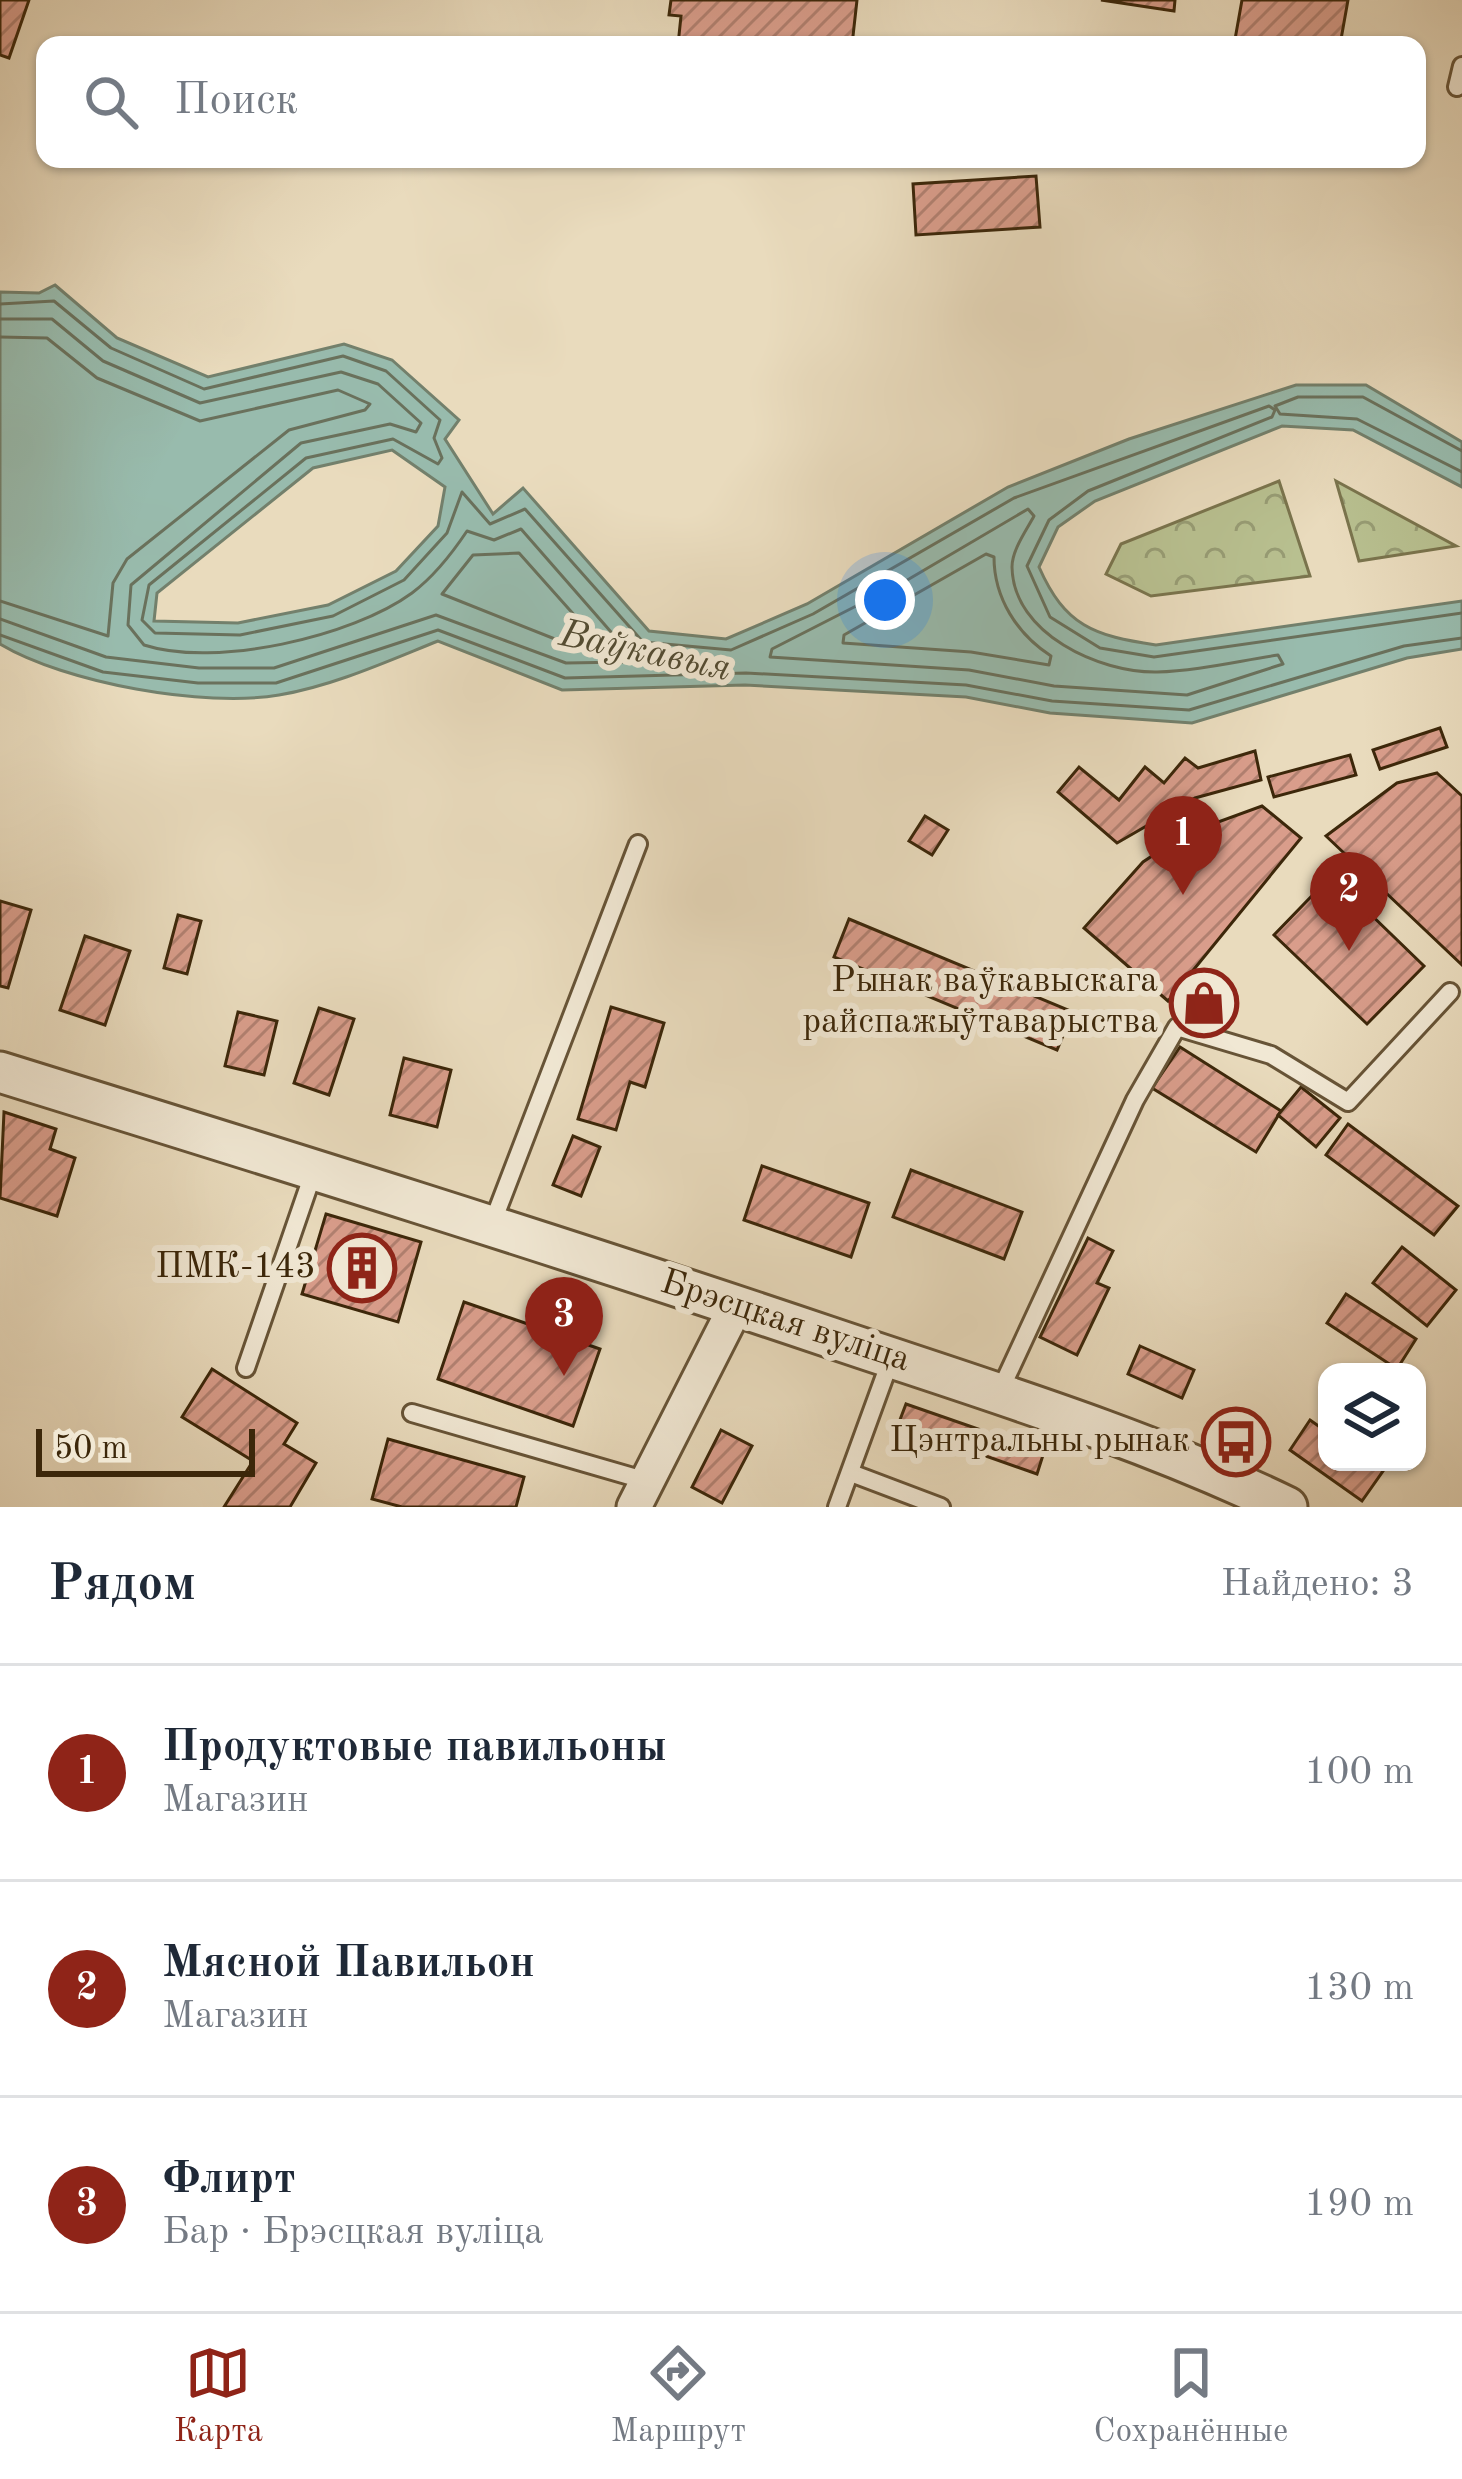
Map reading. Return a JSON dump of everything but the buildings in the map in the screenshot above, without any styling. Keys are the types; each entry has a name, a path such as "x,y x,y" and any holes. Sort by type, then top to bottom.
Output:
{"street":[{"name":"Брэсцкая вуліца","path":"0,1072 492,1225 999,1394 1225,1475 1287,1507"},
{"path":"641,1494 736,1306"}],"lane":[{"path":"1457,87 1462,66"},
{"path":"492,1225 638,844"},
{"path":"999,1394 1135,1100 1177,1027 1271,1055 1348,1102 1450,992"},
{"path":"246,1368 314,1170"},
{"path":"837,1507 891,1358"},
{"path":"412,1413 641,1494"},
{"path":"851,1472 940,1507"}],"green space":[{"path":"1279,481 1310,576 1151,596 1106,574 1121,544"},
{"path":"1336,481 1456,546 1359,561"}],"water":[{"name":"Ваўкавыя","path":"55,285 117,338 208,377 344,344 392,360 459,420 445,439 493,514 523,488 649,631 726,639 807,604 1008,487 1129,439 1296,385 1366,385 1462,442 1462,487 1353,430 1282,426 1095,501 1058,527 1039,567 1071,615 1099,632 1134,641 1156,645 1462,601 1462,649 1407,658 1192,723 1050,713 966,697 745,685 562,690 438,641 340,679 279,695 213,698 97,681 0,644 0,292 39,293","holes":["392,450 445,487 438,526 396,571 328,605 238,623 154,621 157,593 313,468"]}],"place":[{"name":"Продуктовые павильоны","path":"1183,895"},
{"name":"Мясной Павильон","path":"1349,951"},
{"name":"Рынак ваўкавыскага райспажыўтаварыства","path":"1204,1003"},
{"name":"ПМК-143","path":"362,1268"},
{"name":"Флирт","path":"564,1376"},
{"name":"Цэнтральны рынак","path":"1236,1442"}]}
